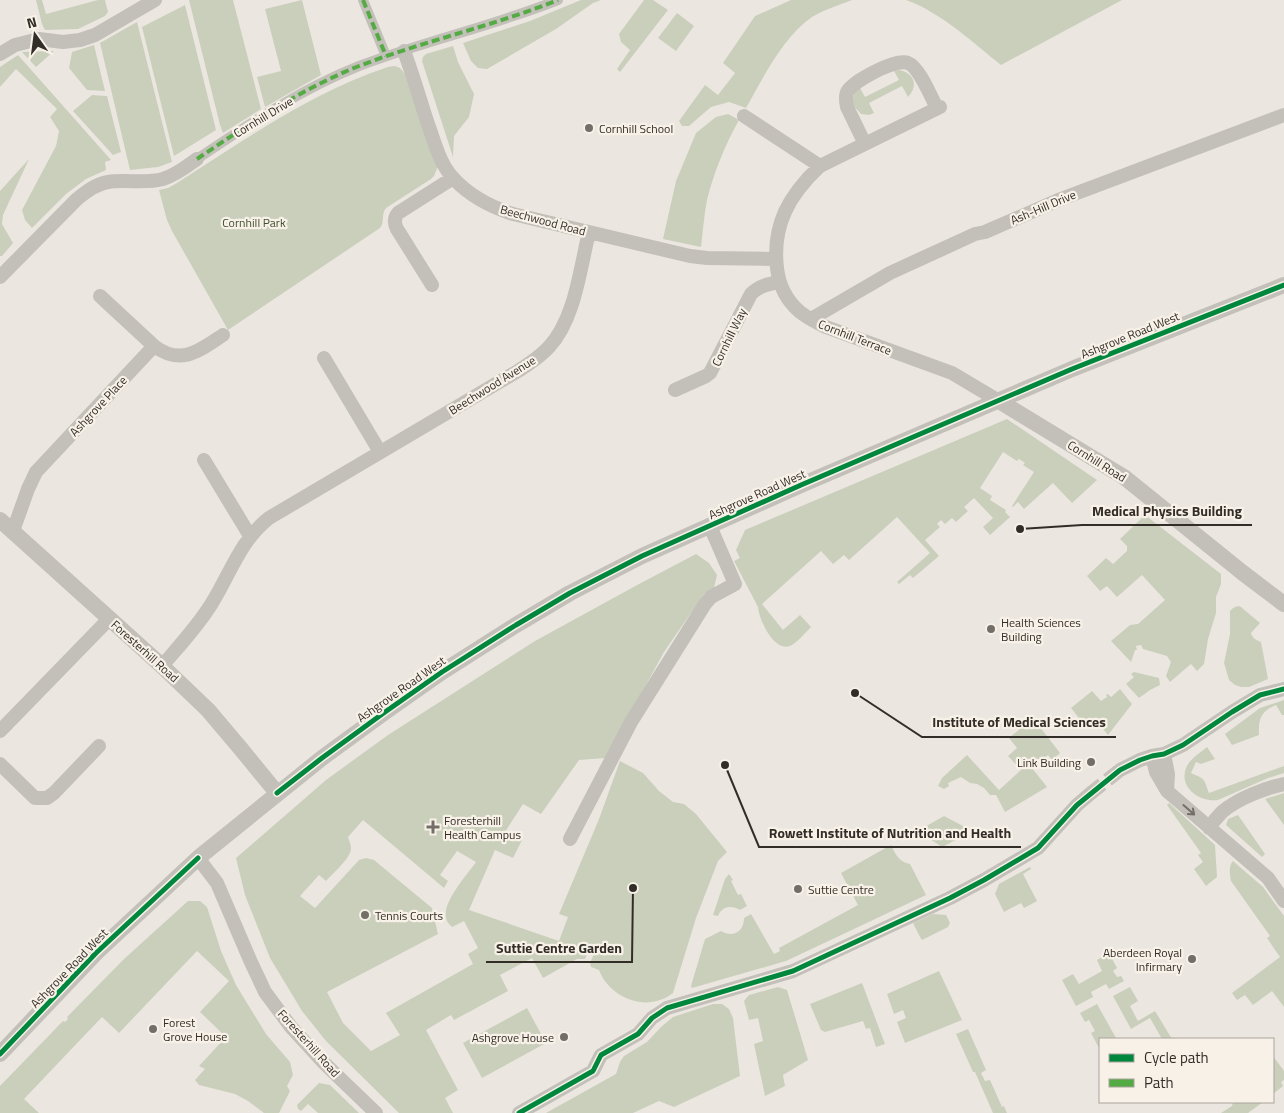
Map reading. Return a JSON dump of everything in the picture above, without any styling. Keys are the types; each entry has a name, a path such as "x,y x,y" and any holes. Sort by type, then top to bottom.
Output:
{"street":[{"path":"0,54 16,45 39,39 63,42 80,40 95,35 155,0"},
{"path":"363,0 386,56"},
{"name":"Cornhill Drive","path":"0,277 77,199 91,188 108,182 164,179 264,115 325,81 386,56 495,23 558,0"},
{"name":"Beechwood Road","path":"404,51 440,157 453,178 483,201 513,214 690,256 776,259"},
{"name":"Cornhill Terrace","path":"865,144 847,107 846,93 856,82 886,67 901,62 908,63 915,68 938,108 865,144 820,166 804,181 784,213 778,232 776,259 779,282 783,292 799,311 826,327 952,373 999,401"},
{"name":"Ash-Hill Drive","path":"811,319 890,273 959,241 985,232 1061,199 1284,114"},
{"path":"744,116 820,166"},
{"path":"432,285 397,229 394,220 398,213 453,178"},
{"name":"Beechwood Avenue","path":"162,666 212,604 250,536 260,526 270,518 518,371 535,360 548,348 559,335 568,319 588,232"},
{"name":"Cornhill Way","path":"675,390 710,373 751,294 756,288 765,284 779,282"},
{"name":"Ashgrove Road West","path":"0,1054 96,953 198,858 322,758 442,672 516,625 642,556 802,485 1081,366 1284,287"},
{"path":"100,296 163,353 173,356 188,355 204,348 223,335"},
{"name":"Ashgrove Place","path":"13,531 36,472 154,346"},
{"path":"324,358 380,452"},
{"name":"Cornhill Road","path":"999,401 1124,477 1284,604"},
{"path":"204,460 250,536"},
{"name":"Foresterhill Road","path":"0,520 208,710 242,748 277,793"},
{"path":"570,839 631,722 705,604 711,597 735,584 710,526"},
{"path":"0,731 109,619"},
{"path":"1120,770 1140,760 1183,745 1260,695 1284,689"},
{"path":"0,764 35,798 47,798 99,746"},
{"path":"1158,755 1168,774 1167,791 1268,878 1284,901"},
{"path":"1210,828 1224,810 1271,787 1284,784"},
{"path":"521,1112 593,1071 601,1055 638,1034 652,1018 667,1008 794,971 923,912 984,880 1038,848 1077,805 1091,793"},
{"name":"Foresterhill Road","path":"198,858 217,883 265,992 291,1027 324,1063 376,1113"}],"green space":[{"path":"36,0 42,0 46,14 98,0 105,0 108,12 105,16 78,29 45,30"},
{"path":"189,0 233,0 261,109 223,133 220,125"},
{"path":"302,0 321,75 265,107 257,77 281,71 265,9"},
{"path":"581,0 601,0 593,3 556,29 487,69 478,68 471,61 463,43 530,21"},
{"path":"644,0 653,0 668,10 620,72 617,69 630,50 621,42 619,34"},
{"path":"791,0 852,0 817,14 792,35 774,59 746,108 729,102 711,107 689,126 682,126 679,121 705,85 718,95 735,73 723,63 755,16"},
{"path":"906,0 1122,0 1001,65 944,20"},
{"path":"185,5 216,130 174,156 142,27"},
{"path":"677,13 694,26 676,51 658,38"},
{"path":"137,22 172,162 158,167 130,170 100,43"},
{"path":"94,45 105,91 87,90 69,68 72,52"},
{"path":"453,46 458,62 474,94 469,117 454,136 453,157 422,61 426,54"},
{"path":"54,51 36,67 22,52"},
{"path":"18,55 111,160 105,162 106,170 86,179 66,194 32,228 25,220 22,210 56,146 59,131 50,117 57,109 16,69 0,87 0,67"},
{"name":"Cornhill Park","path":"394,66 401,69 405,75 438,166 434,176 386,208 380,228 228,330 172,231 159,190 177,183 305,103 360,77"},
{"path":"899,70 908,74 913,80 913,88 908,97 902,86 869,103 874,113 869,115 861,114 852,104 854,92 860,88 865,97 899,80 894,71"},
{"path":"92,95 107,96 121,152 113,155 73,111"},
{"path":"728,114 739,120 720,159 707,200 701,247 663,239 676,181 696,133 716,117"},
{"path":"29,159 3,215 2,224 13,243 0,256 0,191"},
{"path":"1007,419 1097,480 1072,503 1053,483 1024,509 1018,502 1013,507 1034,472 1023,465 1025,463 1019,459 1017,461 1003,452 980,488 992,496 990,500 1006,510 1005,512 1010,517 990,535 983,527 993,518 974,498 964,507 968,511 956,522 952,518 945,524 941,520 937,524 940,527 925,540 939,556 913,578 910,575 899,584 897,582 930,553 897,517 849,560 844,555 833,564 821,551 762,604 783,630 800,615 811,627 790,646 784,647 773,640 764,627 758,607 734,561 740,558 736,550 745,530"},
{"path":"1145,515 1221,574 1221,584 1216,597 1216,613 1208,639 1204,664 1197,671 1191,664 1170,682 1166,676 1171,662 1167,656 1143,649 1141,645 1136,646 1137,650 1135,650 1131,662 1111,641 1130,625 1138,624 1165,600 1142,575 1117,597 1107,586 1100,591 1087,576 1106,558 1113,564 1127,551 1127,546 1120,539"},
{"path":"696,554 709,563 717,575 714,588 704,594 664,652 606,758 579,760 541,814 523,804 505,832 522,840 513,858 495,850 469,910 559,941 568,917 559,914 599,819 620,761 643,773 659,791 673,802 684,804 696,814 727,852 718,861 696,918 673,993 663,999 652,1002 631,1000 612,989 604,980 599,970 591,967 590,963 594,954 588,952 585,959 577,959 543,978 532,958 500,975 508,991 454,1020 451,1015 426,1030 458,1090 445,1098 453,1113 399,1113 326,1041 302,1011 270,958 245,895 236,858 326,780 388,735 535,641","holes":["363,820 444,888 448,881 440,875 457,851 476,862 452,896 446,911 447,920 452,927 464,921 478,948 468,954 473,964 386,1013 400,1035 371,1051 343,1023 327,992 438,934 432,908 374,860 366,858 359,860 315,908 300,896 319,875 326,881 344,861 351,849 348,837"]},
{"path":"1238,606 1260,623 1251,633 1254,639 1261,642 1268,679 1249,687 1235,685 1229,680 1224,663 1230,634 1230,611"},
{"path":"1134,672 1159,678 1160,685 1139,698 1126,684 1134,677 1131,674"},
{"path":"1120,689 1132,704 1108,735 1096,720 1087,728 1071,708 1092,691 1101,701 1107,697 1106,695 1108,694 1111,697"},
{"path":"1284,700 1284,715 1282,715 1276,705 1271,707 1260,720 1259,735 1232,745 1225,734 1260,708"},
{"path":"1033,718 1060,753 1052,760 1048,755 1032,768 1047,787 1005,812 996,795 990,795 984,788 970,783 961,777 948,783 949,786 944,789 938,786 942,778 967,755 999,790 1021,770 1008,756 1017,748 1009,738"},
{"path":"1207,747 1215,759 1201,764 1196,762 1191,773 1203,780 1209,793 1284,766 1284,773 1218,800 1204,799 1197,796 1187,786 1185,773 1191,760"},
{"path":"1284,793 1284,825 1265,799"},
{"path":"1169,803 1215,845 1217,877 1206,886 1194,869 1203,862 1198,855 1201,853 1167,805"},
{"path":"1238,815 1265,854 1262,857 1226,825 1228,819"},
{"path":"944,816 963,826 965,838 962,837 942,847 927,837 923,828"},
{"path":"891,845 900,860 910,864 926,895 786,961 692,988 705,939 721,931 734,934 742,927 744,918 751,914 774,954 780,951 779,948 858,905 841,873"},
{"path":"1233,861 1263,887 1284,916 1284,1007 1272,991 1253,1005 1245,995 1237,1000 1232,993 1280,957 1267,938 1270,936 1231,881 1230,868"},
{"path":"1030,867 1031,869 1023,874 1037,901 1024,908 1021,903 1004,912 995,894 999,884"},
{"path":"729,874 738,895 741,894 747,906 740,910 727,907 718,916 713,915 725,879"},
{"path":"188,901 200,901 207,907 221,951 236,985 266,1034 290,1062 293,1075 287,1086 290,1091 279,1113 264,1113 235,1094 199,1085 195,1080 205,1069 199,1066 226,1037 200,1012 229,981 197,951 119,1033 102,1017 24,1099 39,1113 0,1113 0,1086 63,1021 65,1022 68,1019 67,1017 124,959"},
{"path":"933,914 946,915 950,923 948,927 922,940 913,923"},
{"path":"1109,953 1117,968 1113,971 1117,977 1121,976 1124,981 1109,989 1106,984 1091,992 1093,997 1076,1006 1062,980 1073,974 1079,984 1102,971 1097,960"},
{"path":"939,971 962,1020 905,1043 897,1022 906,1018 903,1010 894,1014 887,994"},
{"path":"862,983 885,1044 876,1047 870,1028 866,1029 863,1021 825,1032 821,1030 810,1004"},
{"path":"778,987 787,990 808,1060 783,1075 785,1086 765,1096 754,1044 763,1041 758,1018 749,1020 744,1001 749,995"},
{"path":"1130,987 1138,1001 1130,1006 1138,1021 1155,1011 1171,1038 1161,1038 1150,1018 1131,1029 1113,996"},
{"path":"713,1004 722,1004 729,1009 733,1018 740,1076 674,1107 659,1101 633,1113 546,1113 616,1074 624,1056 647,1042 673,1017"},
{"path":"1097,1004 1116,1038 1099,1038 1099,1048 1091,1033 1095,1031 1089,1020 1085,1022 1080,1013"},
{"path":"527,1008 546,1043 482,1078 463,1043"},
{"path":"968,1029 986,1070 981,1073 985,1081 990,1080 1002,1107 1004,1106 1007,1113 993,1113 975,1072 973,1072 956,1034"},
{"path":"1274,1057 1284,1071 1284,1080 1281,1082 1283,1086 1274,1093"},
{"path":"319,1083 330,1085 359,1113 318,1113 308,1104 301,1111 298,1109 297,1105"},
{"path":"1233,1103 1262,1103 1248,1113 1221,1113 1232,1106"}],"tunnel":[{"path":"1091,793 1120,770"}],"marked path":[{"path":"363,0 386,56"},
{"path":"197,159 296,96 338,75 384,57 509,18 558,0"}],"cycle path":[{"path":"277,793 322,758 442,672 570,593 642,556 801,485 1072,369 1284,285"},
{"path":"519,1113 593,1071 601,1055 638,1034 652,1018 667,1008 793,971 950,898 984,880 1038,848 1077,805 1120,770 1140,760 1164,754 1183,745 1260,695 1284,689"},
{"path":"0,1054 96,953 198,858"}],"place":[{"name":"Cornhill School","path":"589,128"},
{"name":"Medical Physics Building","path":"1020,529"},
{"name":"Health Sciences Building","path":"991,629"},
{"name":"Institute of Medical Sciences","path":"855,693"},
{"name":"Link Building","path":"1091,762"},
{"name":"Rowett Institute of Nutrition and Health","path":"725,765"},
{"name":"Foresterhill Health Campus","path":"433,827"},
{"name":"Suttie Centre Garden","path":"633,888"},
{"name":"Suttie Centre","path":"798,889"},
{"name":"Tennis Courts","path":"365,915"},
{"name":"Aberdeen Royal Infirmary","path":"1192,959"},
{"name":"Forest Grove House","path":"153,1029"},
{"name":"Ashgrove House","path":"564,1037"}]}
